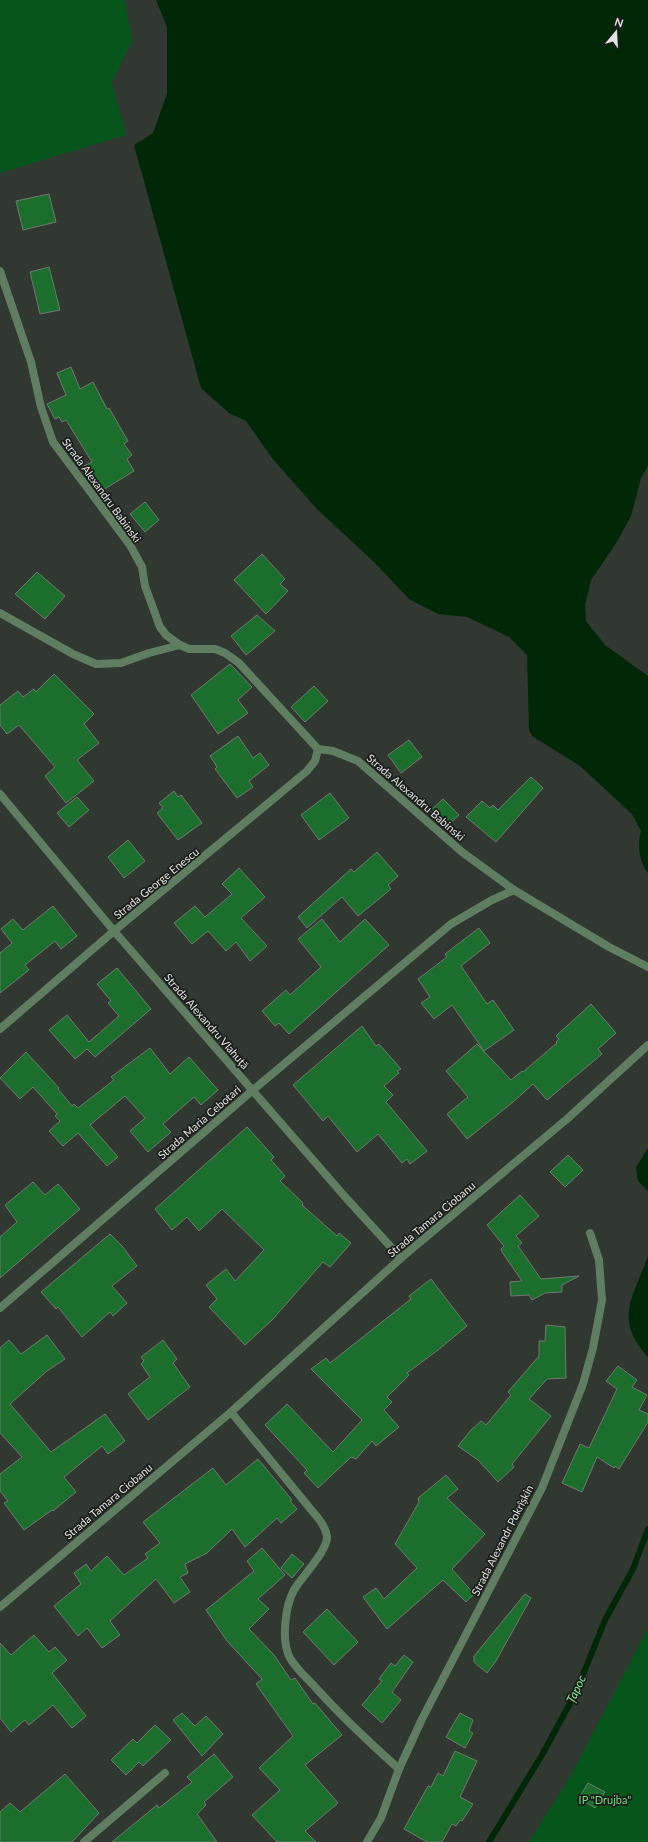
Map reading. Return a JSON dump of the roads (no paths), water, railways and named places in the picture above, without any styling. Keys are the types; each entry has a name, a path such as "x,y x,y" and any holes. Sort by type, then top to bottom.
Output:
{"street":[{"name":"Strada Alexandru Babinski","path":"0,271 30,362 41,407 53,442 130,545 142,567 146,586 160,627 166,635 180,646"},
{"path":"0,613 73,654 96,664 121,663 149,652 180,646 189,648 215,649 225,652 239,663 318,749"},
{"name":"Strada Alexandru Babinski","path":"318,749 333,751 358,761 462,852 514,890 609,946 648,967"},
{"name":"Strada George Enescu","path":"0,1029 114,931 307,771 315,761 318,749"},
{"name":"Strada Аlexandru Vlahuță","path":"0,794 114,931 347,1199 401,1258"},
{"name":"Strada Maria Cebotari","path":"0,1308 253,1090 451,924 492,900 514,890"},
{"name":"Strada Tamara Ciobanu","path":"0,1606 231,1412 401,1258 567,1119 648,1045"},
{"name":"Strada Alexandr Pokrîșkin","path":"367,1842 381,1818 399,1769 441,1682 535,1501 564,1434 593,1348 602,1300 599,1260 590,1233"},
{"path":"231,1412 324,1526 326,1541 320,1554 293,1590 289,1603 284,1631 290,1658 345,1719 399,1769"},
{"path":"84,1842 165,1773"}],"waterway":[{"name":"Țapoc","path":"489,1842 542,1755 576,1692 605,1620 633,1569 648,1529"}],"park label":[{"name":"IP \"Drujba\"","path":"605,1799"}]}
